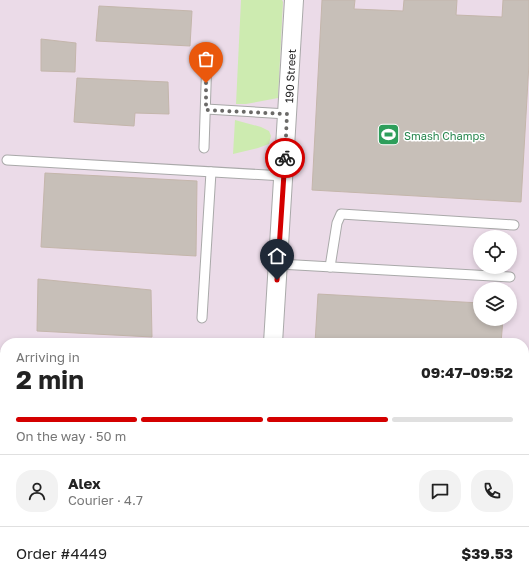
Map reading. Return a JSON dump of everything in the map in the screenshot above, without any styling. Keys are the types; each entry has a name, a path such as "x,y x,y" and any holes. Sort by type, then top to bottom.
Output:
{"street":[{"name":"190 Street","path":"273,338 294,0"}],"lane":[{"path":"204,148 207,56"},
{"path":"206,110 287,114"},
{"path":"7,160 284,176"},
{"path":"202,318 211,172"},
{"path":"330,267 337,223 342,214 514,225"},
{"path":"278,264 510,277"}],"shaded area":[{"path":"0,0 529,0 529,338 0,338"}],"green space":[{"path":"241,0 282,0 283,2 278,98 246,104 236,104"},
{"path":"235,120 261,127 269,131 271,136 269,144 233,154"}],"building":[{"path":"322,0 355,0 354,9 403,11 404,0 457,0 456,15 502,17 503,0 529,0 529,63 521,202 312,190"},
{"path":"99,6 192,11 190,46 96,41"},
{"path":"41,39 76,43 75,72 41,71"},
{"path":"77,78 168,82 169,114 135,113 134,126 74,122"},
{"path":"45,173 197,181 196,256 41,247"},
{"path":"38,279 151,290 152,337 37,331"},
{"path":"318,294 473,303 473,326 502,326 501,338 315,338"}],"railway":[{"path":"307,586 314,586"}],"way so far":[{"path":"206,83 206,110 287,114 285,158"}],"place":[{"name":"Smash Champs","path":"389,135"}],"route":[{"path":"277,280 285,158"}]}
